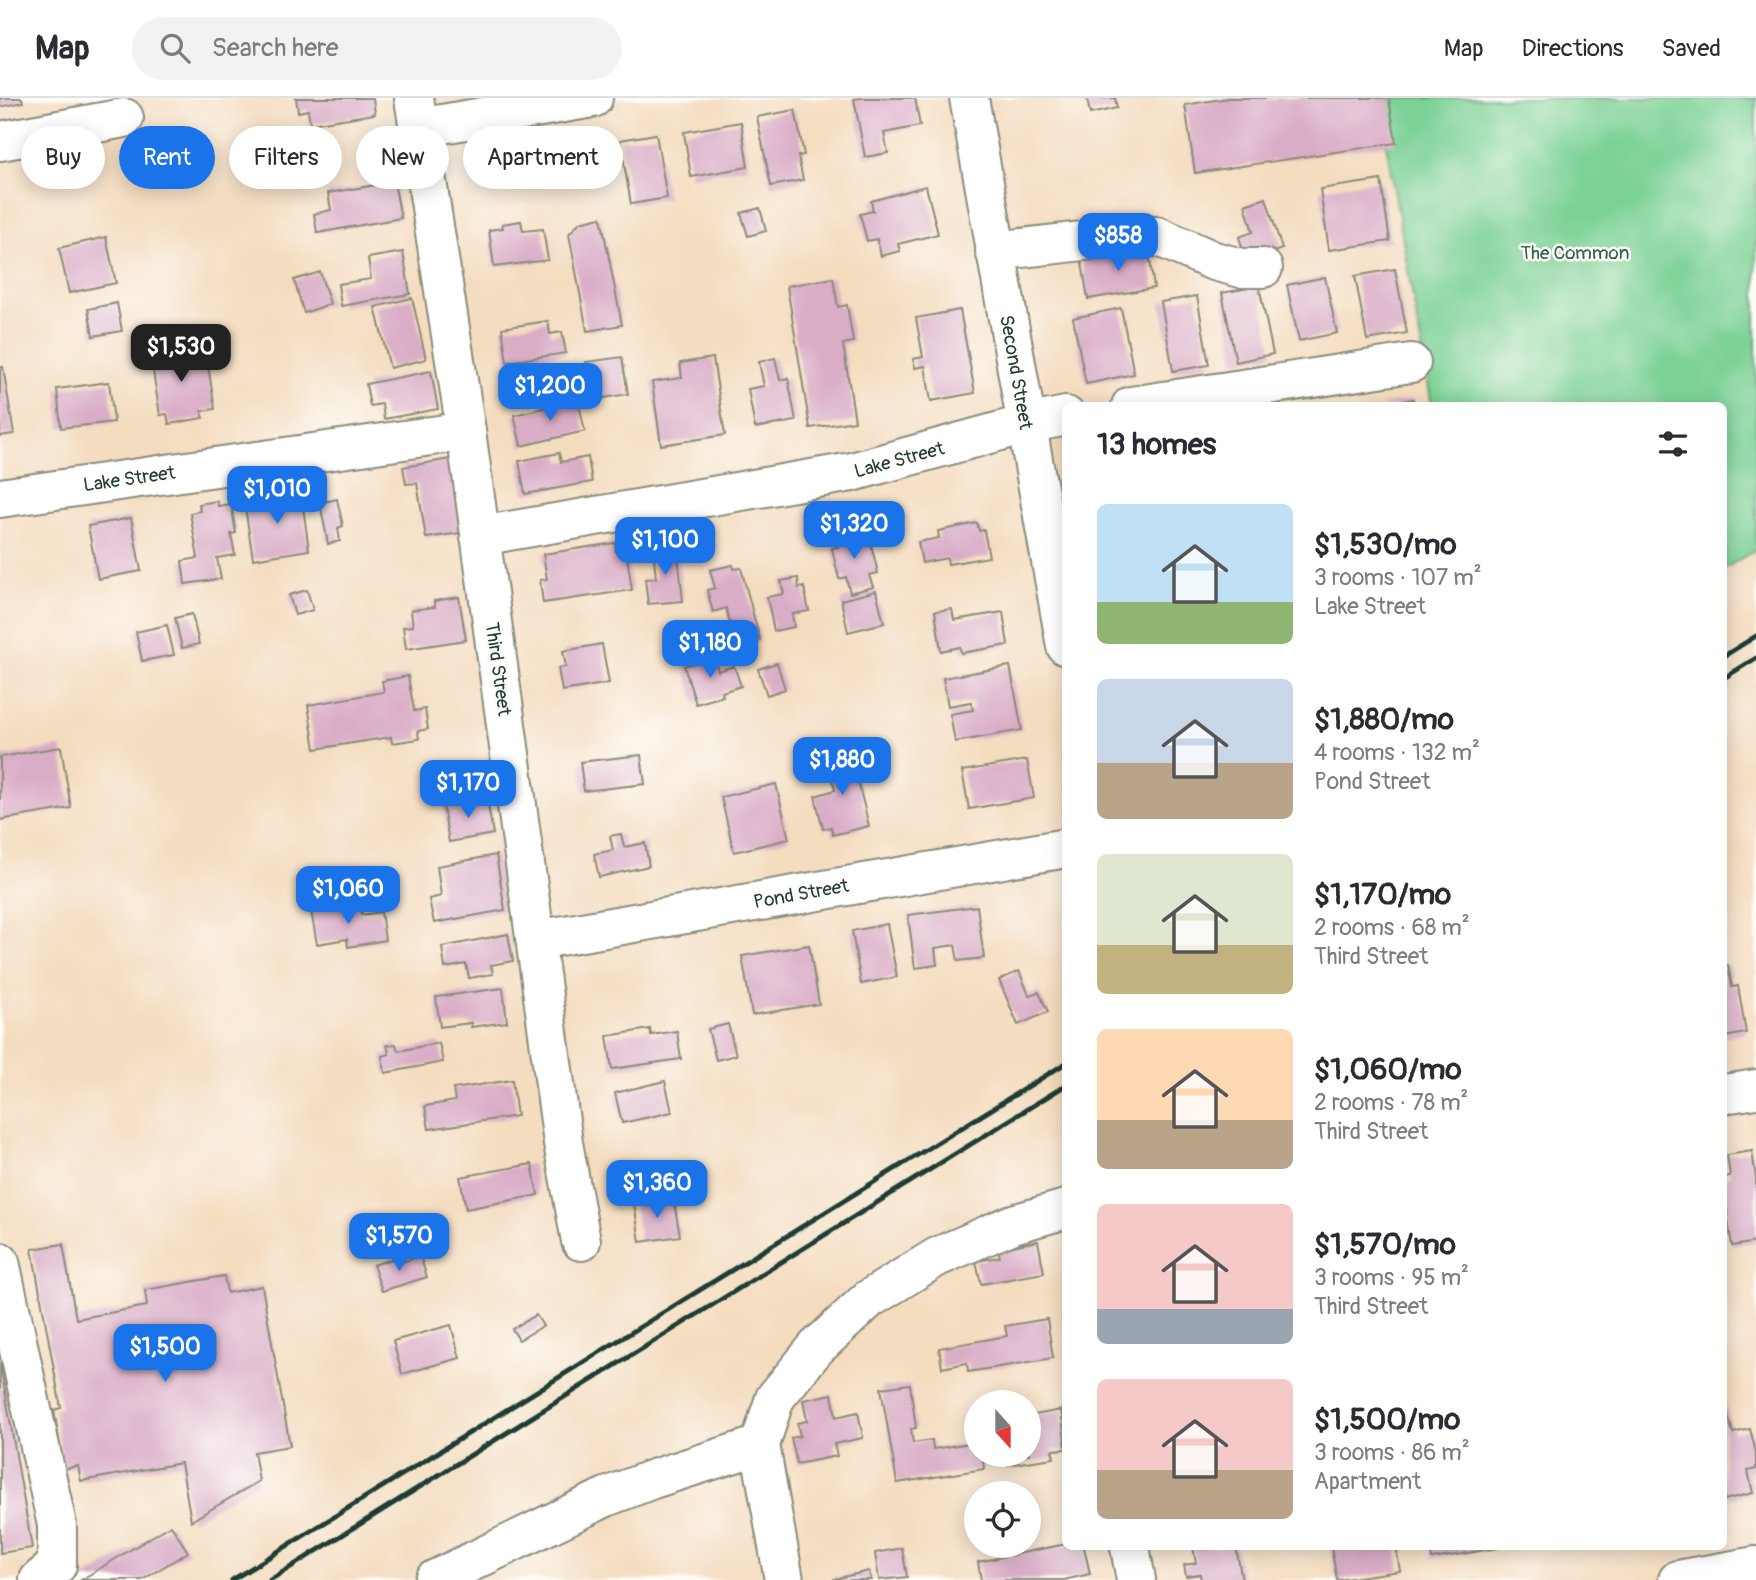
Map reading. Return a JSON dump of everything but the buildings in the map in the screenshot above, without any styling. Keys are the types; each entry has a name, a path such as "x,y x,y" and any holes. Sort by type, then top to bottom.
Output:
{"street":[{"path":"416,113 593,98"},
{"name":"Second Street","path":"969,98 1026,424 1059,569 1062,603"},
{"name":"Third Street","path":"416,113 466,431 563,1143 581,1241"},
{"path":"0,141 124,118"},
{"path":"995,251 1126,236 1157,236 1214,261 1241,268 1263,268"},
{"path":"1157,402 1410,363"},
{"name":"Lake Street","path":"480,536 852,472 1026,424 1062,417"},
{"name":"Lake Street","path":"0,498 466,431"},
{"name":"Pond Street","path":"536,940 1062,849"},
{"path":"1727,1094 1756,1089"},
{"path":"785,1580 760,1445 775,1398 816,1348 869,1300 937,1257 1013,1224 1062,1210"},
{"path":"0,1262 4,1300 57,1525 57,1565 39,1580"},
{"path":"433,1580 606,1497 760,1445"},
{"path":"1131,1550 1136,1580"},
{"path":"1678,1580 1756,1566"}],"green space":[{"name":"The Common","path":"1378,98 1756,98 1756,549 1727,567 1727,402 1431,402"}],"railway":[{"path":"1727,654 1756,636"},
{"path":"1727,676 1756,658"},
{"path":"232,1580 1062,1065"},
{"path":"270,1580 1062,1087"}]}
